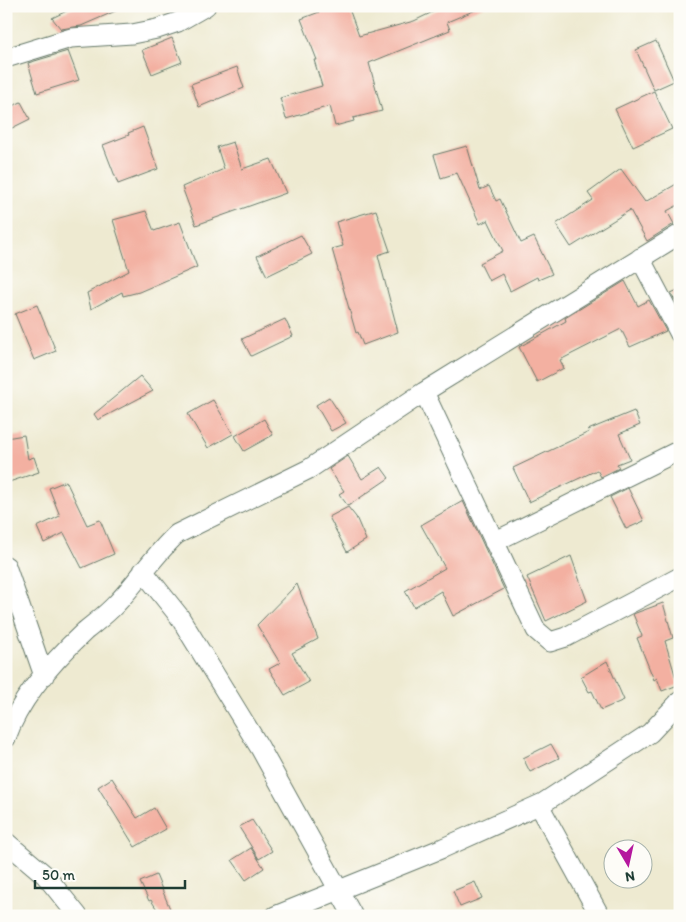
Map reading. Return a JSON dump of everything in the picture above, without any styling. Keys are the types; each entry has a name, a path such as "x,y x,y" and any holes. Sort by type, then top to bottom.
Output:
{"street":[{"path":"6,58 71,38 132,34 157,29 178,22 206,6"},
{"path":"6,738 12,722 14,707 83,633 116,604 160,549 177,534 309,469 424,392 680,234"},
{"path":"640,258 680,334"},
{"path":"424,392 536,630 550,642 566,637 680,577"},
{"path":"494,542 680,450"},
{"path":"6,566 44,676"},
{"path":"143,571 179,616 260,748 353,916"},
{"path":"275,916 443,848 539,805 566,790 587,773 650,733 680,701"},
{"path":"539,805 600,916"},
{"path":"6,842 45,875 78,916"}],"building":[{"path":"77,6 127,6 81,26 61,29 52,18"},
{"path":"335,6 348,6 359,36 414,21 445,6 485,6 447,22 450,30 369,63 382,111 353,118 354,121 335,126 330,106 286,119 280,98 322,86 314,60 317,60 301,19"},
{"path":"172,38 182,62 152,74 142,50"},
{"path":"656,41 674,81 654,90 636,50"},
{"path":"68,51 79,80 37,93 28,63"},
{"path":"237,67 244,88 199,107 191,84"},
{"path":"654,91 672,129 633,147 615,109"},
{"path":"21,102 30,119 6,131 6,109"},
{"path":"143,127 158,169 118,184 103,145 129,135 128,133"},
{"path":"233,142 242,169 271,159 286,193 196,225 182,187 224,169 217,147"},
{"path":"467,146 480,190 489,186 496,201 500,199 521,243 534,237 552,274 538,280 537,277 510,291 502,274 489,281 480,263 503,251 488,220 480,224 457,173 441,178 434,155"},
{"path":"621,169 645,202 680,182 680,204 667,211 674,224 647,241 630,210 571,247 556,224 593,200 588,193"},
{"path":"376,210 390,251 378,255 398,332 363,345 358,332 356,333 332,249 343,246 336,222"},
{"path":"146,211 154,231 180,222 197,267 139,292 123,296 122,292 91,309 87,293 129,271 113,220"},
{"path":"301,235 312,254 267,276 257,256"},
{"path":"625,281 638,306 649,300 666,331 630,347 621,329 560,360 564,368 537,382 519,347 566,321 565,318"},
{"path":"680,289 680,309 671,293"},
{"path":"37,305 56,351 34,360 15,314"},
{"path":"285,319 293,336 251,356 242,339"},
{"path":"140,376 153,391 98,420 94,414"},
{"path":"329,397 346,423 331,431 316,405"},
{"path":"213,400 233,434 208,448 188,414"},
{"path":"634,411 640,425 619,434 630,459 617,464 619,468 601,477 597,470 529,502 513,468 589,432 588,430"},
{"path":"264,419 273,435 244,451 235,436"},
{"path":"24,435 28,459 34,457 39,472 6,483 6,438"},
{"path":"348,456 362,479 381,467 389,478 348,506 339,494 344,491 329,469"},
{"path":"66,481 87,525 100,520 114,554 82,568 64,533 44,543 37,527 60,516 49,488"},
{"path":"628,488 644,521 626,529 610,497"},
{"path":"463,501 504,589 453,616 441,591 414,607 405,591 445,568 421,525"},
{"path":"348,507 356,517 366,540 347,552 329,517"},
{"path":"571,556 587,601 546,621 527,577"},
{"path":"297,584 318,639 292,653 309,682 285,695 269,669 280,663 257,625"},
{"path":"663,603 673,638 665,641 678,685 662,691 657,678 654,680 637,638 642,636 633,614"},
{"path":"607,661 624,700 601,710 592,691 589,692 581,677"},
{"path":"551,744 559,758 530,772 523,758"},
{"path":"112,778 137,818 154,808 166,829 135,847 98,787"},
{"path":"252,820 272,851 259,859 239,827"},
{"path":"251,848 264,868 246,880 232,860"},
{"path":"156,875 173,916 161,916 151,900 149,901 140,882"},
{"path":"475,882 482,898 460,907 453,891"}]}
